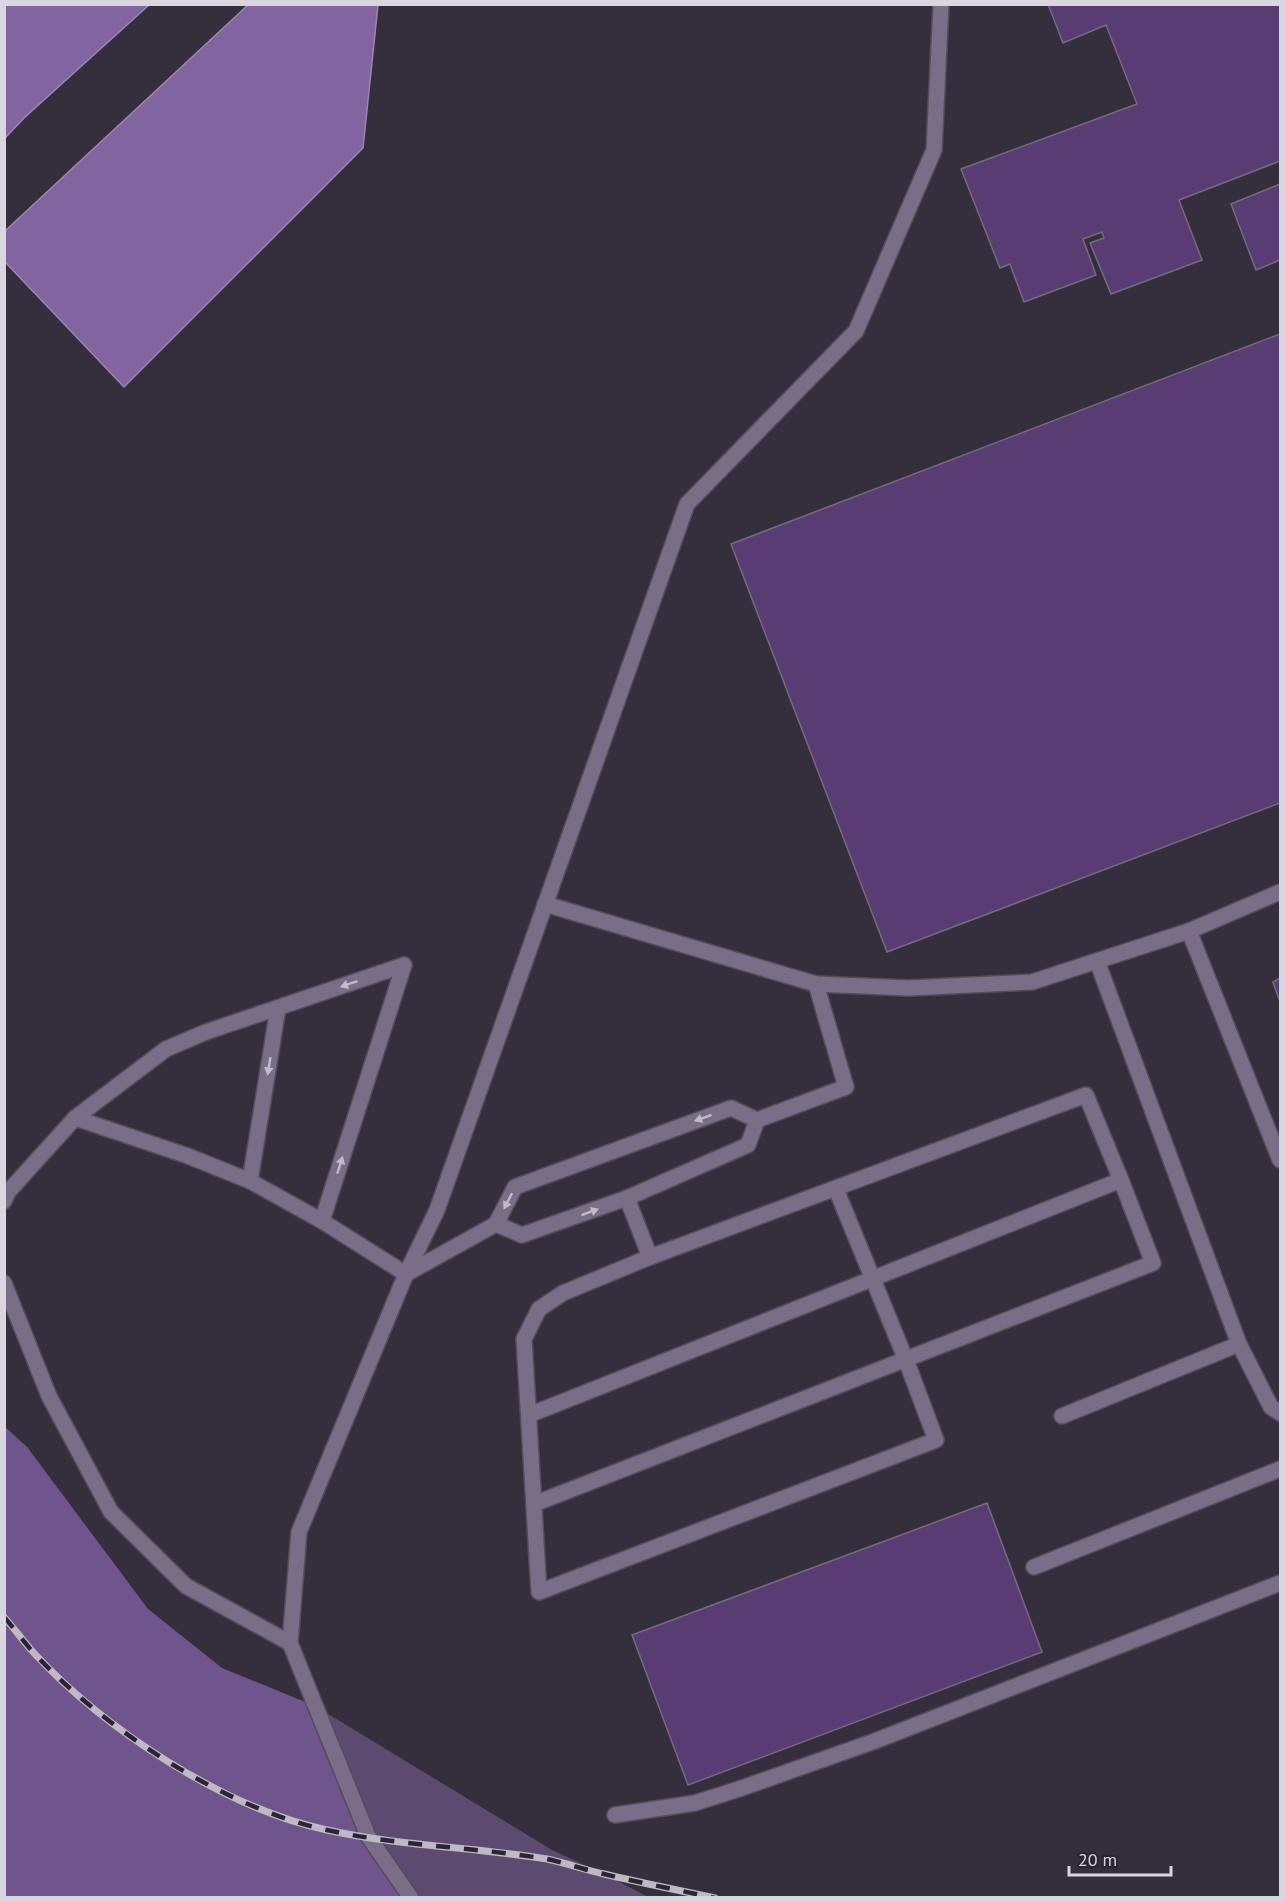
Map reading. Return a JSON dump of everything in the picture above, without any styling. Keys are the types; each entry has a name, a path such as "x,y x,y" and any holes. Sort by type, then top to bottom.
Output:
{"lane":[{"path":"411,1898 368,1836 290,1643 299,1532 406,1274 437,1210 687,504 856,331 934,150 941,4"},
{"path":"545,904 816,984 909,988 1032,982 1189,931 1281,892"},
{"path":"1189,931 1281,1160"},
{"path":"1097,961 1239,1344 1271,1407 1281,1413"},
{"path":"4,1201 8,1192 75,1118 166,1049 206,1032 404,965 322,1221"},
{"path":"406,1274 496,1224 515,1187 731,1108 757,1120 846,1087 816,984"},
{"path":"250,1181 278,1008"},
{"path":"534,1504 906,1360 1153,1263 1086,1095 650,1257 563,1293 539,1309 524,1339 539,1592 936,1440 906,1360 836,1189"},
{"path":"75,1118 188,1156 250,1181 322,1221 406,1274"},
{"path":"496,1224 522,1235 627,1198 748,1145 757,1120"},
{"path":"529,1415 874,1280 1121,1180"},
{"path":"627,1198 650,1257"},
{"path":"4,1283 49,1396 111,1512 186,1586 290,1643"},
{"path":"1062,1416 1239,1344"},
{"path":"1034,1568 1281,1469"},
{"path":"615,1815 695,1803 742,1788 875,1741 1281,1583"}],"shaded area":[{"path":"5,4 149,5 24,118 5,138"},
{"path":"248,5 378,5 363,148 124,387 5,262 5,231"},
{"path":"4,1426 27,1447 148,1609 222,1668 315,1706 368,1836 411,1897 5,1897"},
{"path":"315,1706 552,1850 648,1897 411,1897 368,1836"}],"building":[{"path":"1048,4 1280,4 1280,161 1179,200 1202,260 1111,294 1090,243 1104,238 1102,232 1083,239 1096,275 1024,302 1010,264 1000,268 961,169 1137,104 1106,25 1063,43"},
{"path":"1280,184 1280,260 1256,270 1231,204"},
{"path":"1280,334 1280,803 887,952 731,544"},
{"path":"1280,978 1280,1002 1273,982"},
{"path":"987,1503 1042,1652 688,1785 632,1635"}],"railway":[{"path":"4,1617 33,1652 94,1709 168,1762 248,1804 327,1830 381,1840 547,1859 715,1898"}]}
